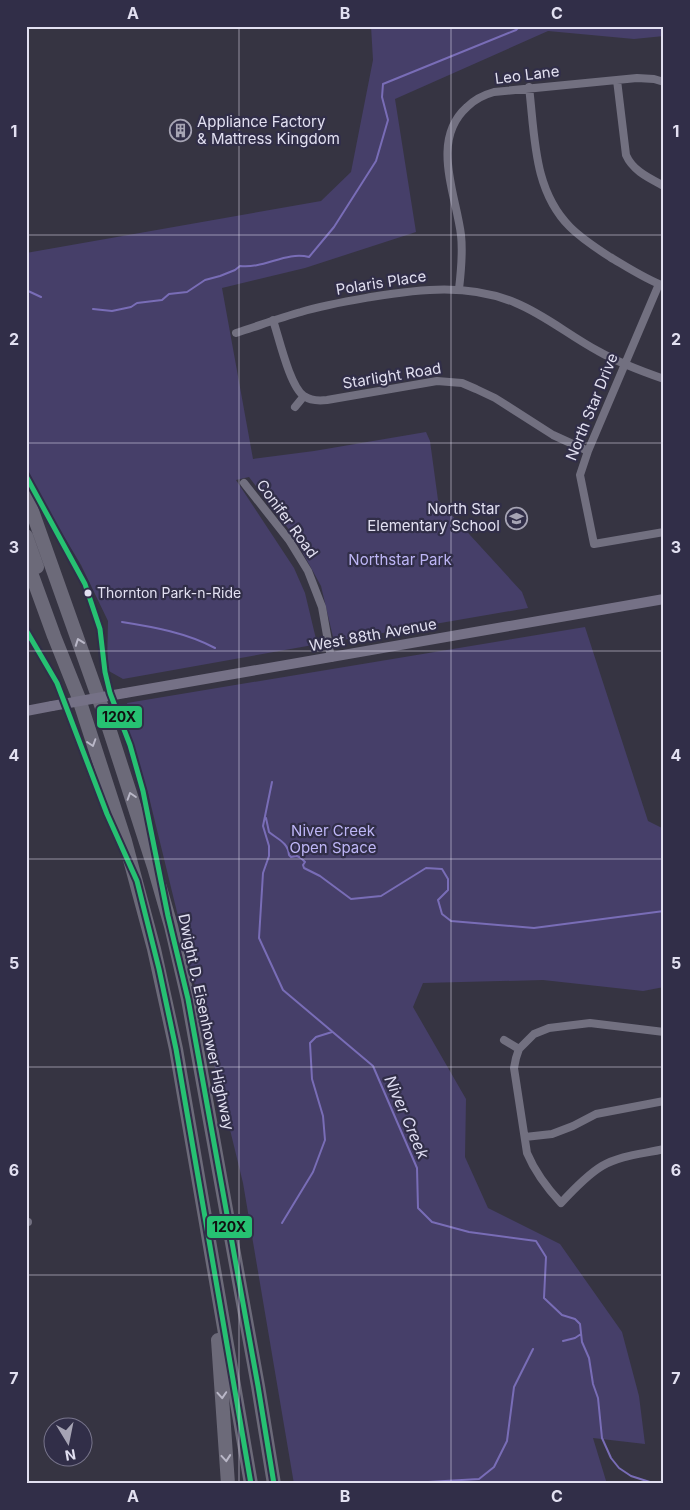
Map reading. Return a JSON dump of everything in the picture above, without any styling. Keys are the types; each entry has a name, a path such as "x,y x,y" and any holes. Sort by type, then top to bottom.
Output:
{"highway":[{"name":"Dwight D. Eisenhower Highway","path":"26,494 103,711 168,916 188,999 274,1484"},
{"path":"26,536 83,698 127,848 154,949 174,1043 251,1484"},
{"path":"26,559 54,636 83,698"},
{"path":"146,842 148,868 170,952 190,1052 266,1484"},
{"path":"209,1242 228,1484"},
{"path":"233,1384 247,1431 258,1484"},
{"path":"258,1386 266,1404 283,1484"}],"main road":[{"name":"West 88th Avenue","path":"26,711 83,698 125,693 331,658 664,599"}],"street":[{"name":"Leo Lane","path":"459,290 462,260 461,235 447,154 450,132 462,111 480,97 494,92 651,78 664,82"},
{"path":"617,80 624,146 628,160 642,174 664,186"},
{"path":"529,88 538,166 546,193 558,213 570,227 593,246 661,285"},
{"name":"North Star Drive","path":"661,285 624,365 588,450 580,475 594,544 664,532"},
{"name":"Polaris Place","path":"236,333 316,308 401,292 431,289 459,290 484,293 516,303 624,365 664,379"},
{"path":"274,320 292,380 298,391 304,396 295,407"},
{"name":"Starlight Road","path":"304,396 314,400 327,400 436,381 462,383 495,398 553,435 588,450"},
{"name":"Conifer Road","path":"244,483 289,540 308,571 321,604 331,658"},
{"path":"664,1032 590,1023 554,1027 534,1034 519,1049 514,1068 531,1162 546,1187 561,1203 603,1166 625,1157 664,1150"},
{"path":"504,1040 519,1049"},
{"path":"525,1137 552,1134 596,1114 664,1101"}],"green space":[{"name":"Northstar Park","path":"371,26 664,26 664,36 634,39 548,31 395,99 416,232 305,268 222,288 253,459 314,451 426,432 430,441 438,500 522,592 528,608 342,640 333,637 321,586 293,535 249,477 236,480 294,568 305,593 316,639 313,645 123,679 107,670 108,621 81,565 34,486 26,464 26,253 321,201 351,172 373,60"},
{"name":"Niver Creek Open Space","path":"585,627 648,821 664,829 664,987 643,991 543,980 423,983 413,1007 466,1099 465,1157 488,1208 560,1244 622,1332 639,1396 645,1444 593,1438 607,1484 294,1484 243,1183 148,793 123,718 129,710 127,703"}],"waterway":[{"path":"93,309 112,311 131,307 137,303 162,300 169,294 187,292 205,280 220,276 240,266 258,265 292,256 309,257 334,227 376,161 388,120 382,97 383,84 516,30 520,26"},
{"path":"26,290 41,297"},
{"name":"Niver Creek","path":"122,622 182,634 215,648"},
{"name":"Niver Creek","path":"272,782 263,826 269,846 269,856 263,873 259,938 283,990 373,1066 417,1168 418,1208 432,1222 469,1232 536,1241 546,1257 544,1298 562,1315 575,1319 580,1324 582,1342 589,1358 593,1384 598,1398 602,1438 611,1458 619,1468 631,1476 656,1484"},
{"path":"266,818 269,832 282,841 291,857 297,856 301,858 305,862 304,868 320,876 351,899 381,896 426,868 442,869 448,879 448,890 438,900 442,914 451,921 534,928 664,911"},
{"path":"282,1223 313,1172 325,1140 323,1116 312,1079 310,1043 316,1037 332,1032"},
{"path":"563,1341 575,1338 581,1334"},
{"path":"426,1484 428,1482 479,1479 494,1467 507,1441 514,1387 533,1349"}],"transit line":[{"name":"120X","path":"26,476 85,584 100,629 105,672 110,693 130,745 143,791 168,916 188,999 274,1484"},
{"name":"120X","path":"26,630 57,683 107,814 137,881 159,969 176,1049 251,1484"}],"place":[{"name":"Appliance Factory & Mattress Kingdom","path":"181,131"},
{"name":"North Star Elementary School","path":"516,518"},
{"name":"Thornton Park-n-Ride","path":"88,593"}]}
